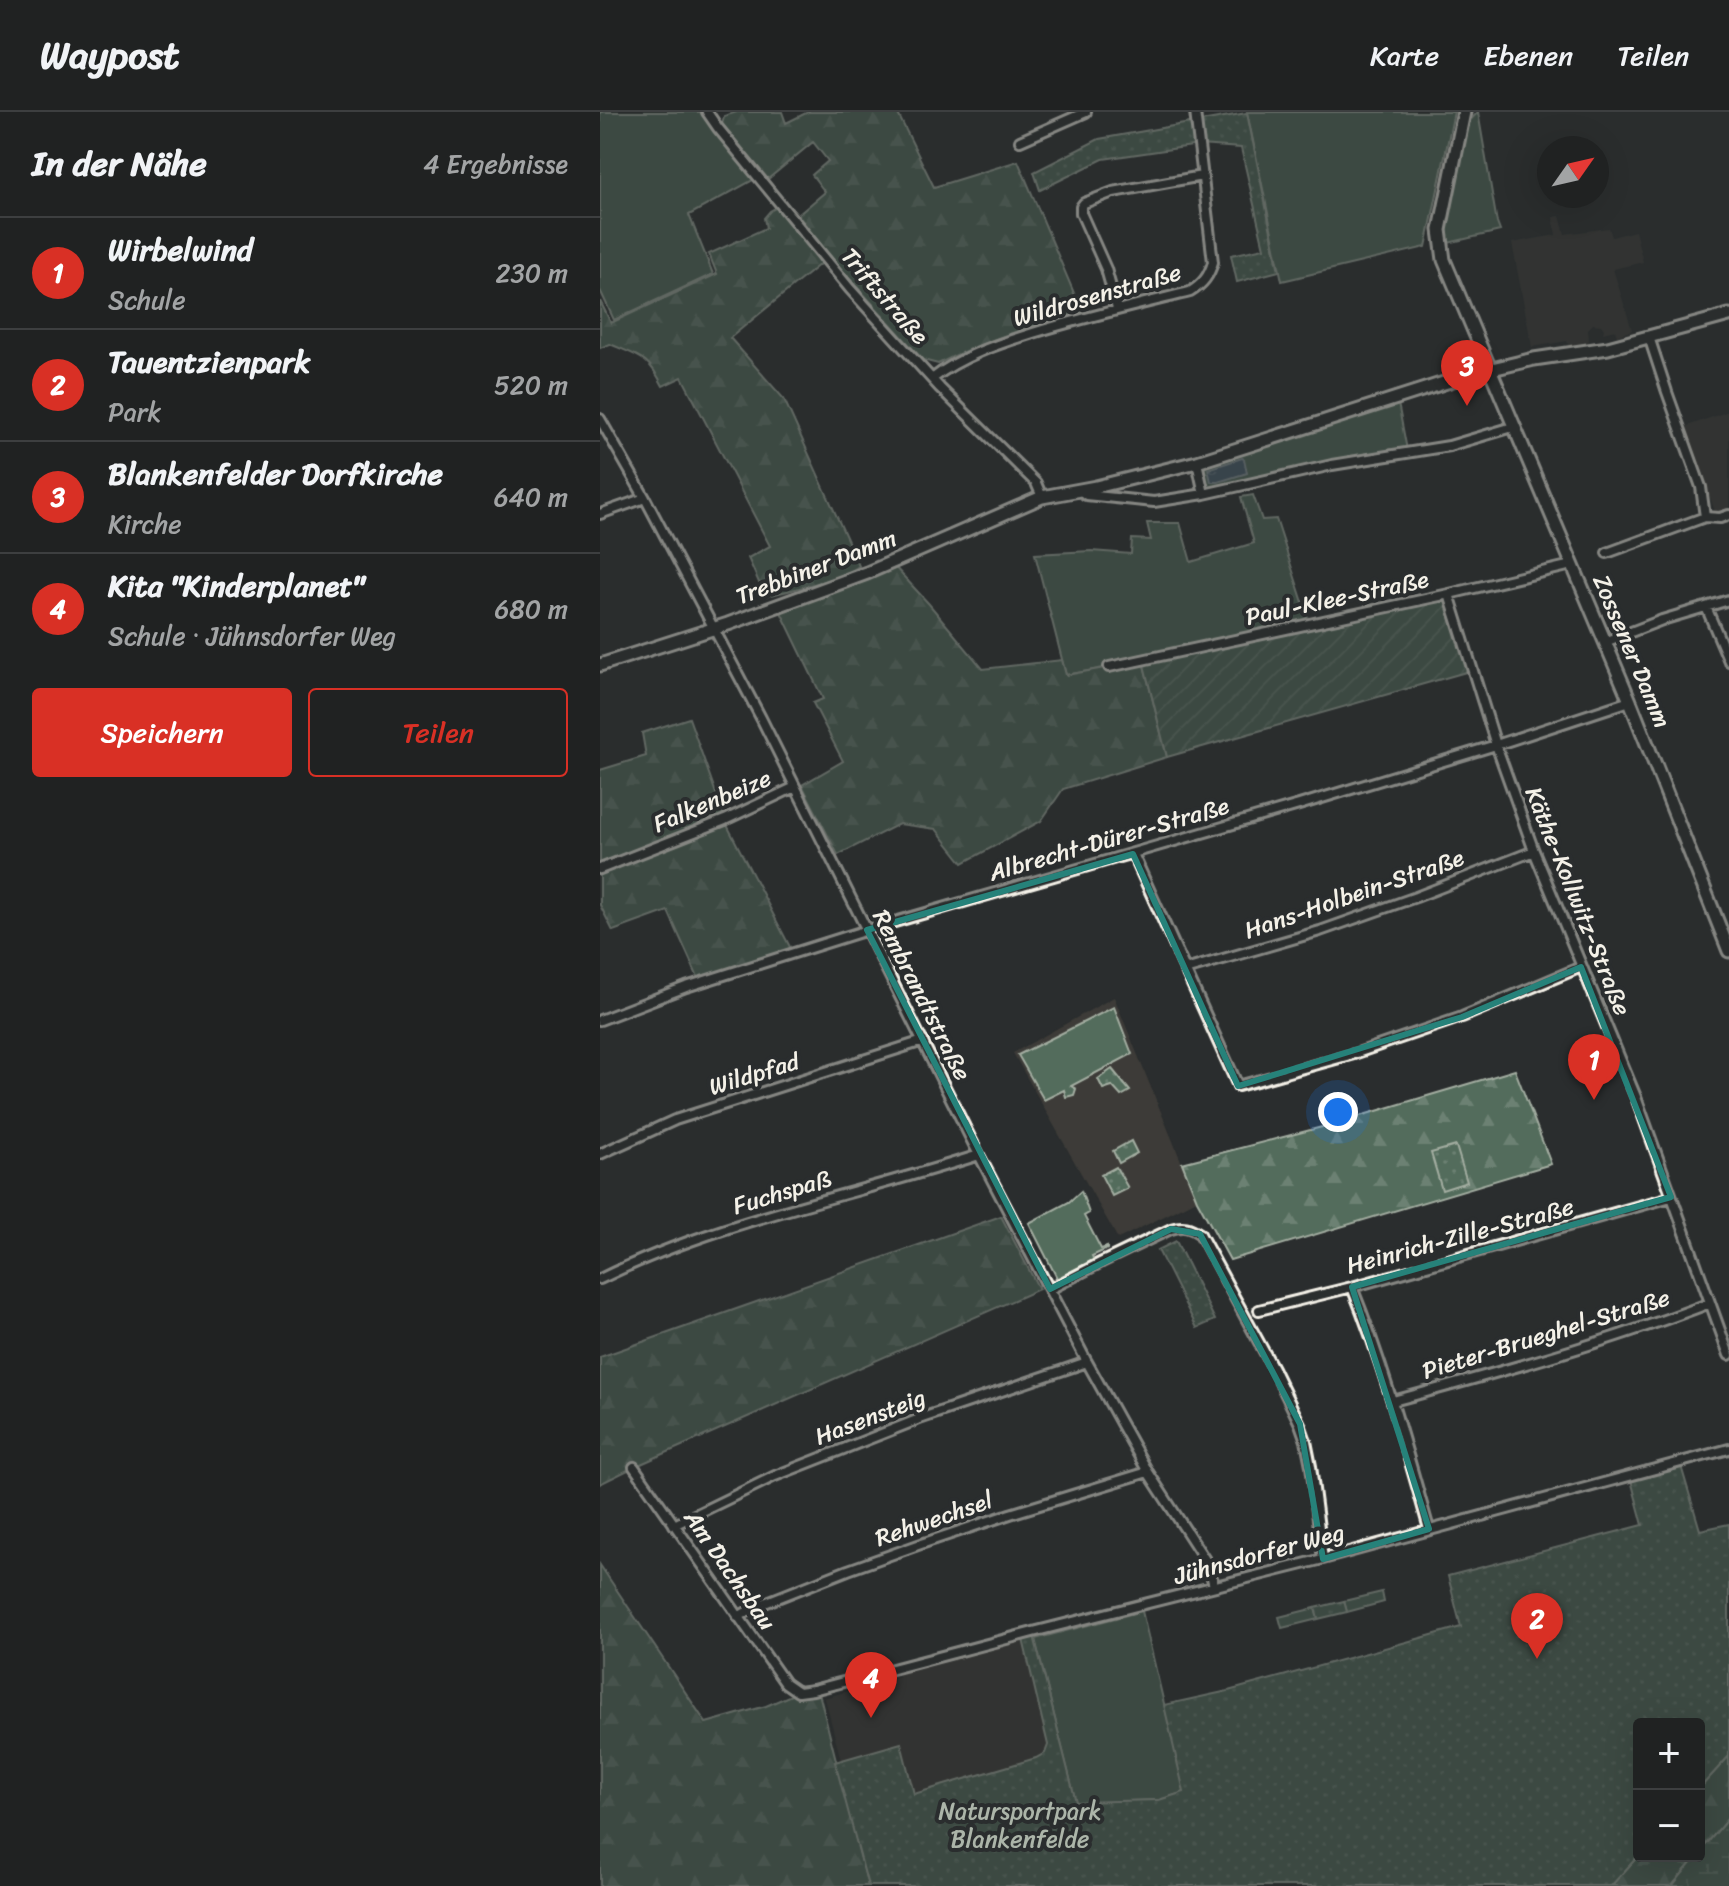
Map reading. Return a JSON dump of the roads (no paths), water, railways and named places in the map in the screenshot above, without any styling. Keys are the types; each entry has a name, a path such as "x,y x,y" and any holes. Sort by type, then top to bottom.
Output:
{"main road":[{"name":"Zossener Damm","path":"1464,112 1440,230 1444,260 1630,701 1729,951"},
{"name":"Trebbiner Damm","path":"600,665 714,629 875,570 1042,497 1197,462 1489,369 1608,348 1729,315"}],"street":[{"name":"Triftstraße","path":"707,112 850,289 932,379 1036,483 1042,497"},
{"path":"1020,141 1086,112"},
{"name":"Wildrosenstraße","path":"932,379 950,366 1001,343 1068,322 1190,292 1203,282 1210,274 1213,262 1195,112"},
{"path":"1117,309 1106,269 1081,207 1113,192 1202,176"},
{"path":"1649,337 1701,487 1705,517"},
{"name":"Rembrandtstraße","path":"600,419 714,629 1087,1362 1148,1472 1209,1566 1214,1586"},
{"path":"1080,490 1086,495 1154,502 1332,465 1449,446 1513,427"},
{"path":"1197,462 1204,494"},
{"path":"600,514 645,498"},
{"path":"1607,553 1705,517 1729,515"},
{"name":"Paul-Klee-Straße","path":"1109,667 1572,565"},
{"name":"Käthe-Kollwitz-Straße","path":"1449,594 1496,745 1534,851 1636,1097 1729,1355"},
{"path":"1605,642 1729,600"},
{"path":"1706,607 1729,661"},
{"name":"Albrecht-Dürer-Straße","path":"600,1020 686,987 867,930 1133,854 1496,745 1630,701"},
{"name":"Falkenbeize","path":"600,869 725,820 795,787"},
{"name":"Hans-Holbein-Straße","path":"1185,970 1320,931 1534,851"},
{"path":"1133,854 1238,1086 1354,1054 1462,1017 1581,967"},
{"name":"Wildpfad","path":"600,1154 675,1120 923,1041"},
{"name":"Fuchspaß","path":"600,1279 684,1244 979,1155"},
{"name":"Heinrich-Zille-Straße","path":"1259,1310 1352,1287 1671,1197"},
{"path":"1050,1289 1171,1229 1180,1226 1192,1228 1200,1234 1300,1424 1311,1466 1323,1559"},
{"path":"1352,1287 1393,1401 1429,1529"},
{"name":"Pieter-Brueghel-Straße","path":"1393,1401 1649,1326 1710,1303"},
{"name":"Hasensteig","path":"674,1525 775,1476 922,1418 1087,1362"},
{"name":"Jühnsdorfer Weg","path":"798,1692 1323,1559 1729,1449"},
{"name":"Am Dachsbau","path":"634,1467 785,1683 798,1692"},
{"name":"Rehwechsel","path":"738,1617 770,1601 921,1544 1148,1472"}],"water":[{"path":"1242,458 1247,473 1211,482 1208,469"}],"place":[{"name":"Blankenfelder Dorfkirche","path":"1467,406"},
{"name":"Wirbelwind","path":"1594,1100"},
{"name":"Tauentzienpark","path":"1537,1659"},
{"name":"Kita \"Kinderplanet\"","path":"871,1718"}],"park label":[{"name":"Natursportpark Blankenfelde","path":"1020,1825"}]}
